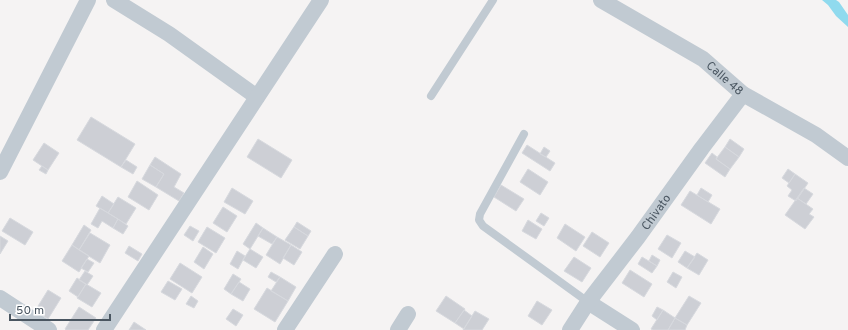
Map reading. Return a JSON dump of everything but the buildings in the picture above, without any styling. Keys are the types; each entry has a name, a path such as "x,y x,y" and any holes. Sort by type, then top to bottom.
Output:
{"street":[{"path":"2,165 88,0"},
{"path":"114,0 169,34 257,97"},
{"path":"104,330 321,0"},
{"name":"Calle 48","path":"601,0 703,59 743,94 816,136 848,158"},
{"name":"Chivato","path":"570,330 588,302 638,237 743,94"},
{"path":"285,330 335,254"},
{"path":"0,298 49,330"},
{"path":"588,302 632,330"},
{"path":"398,330 408,314"}],"lane":[{"path":"431,96 493,0"},
{"path":"524,134 480,214 479,220 483,226 588,302"}],"water":[{"path":"822,0 836,0 839,2 848,15 848,27 836,16 828,5"}]}
